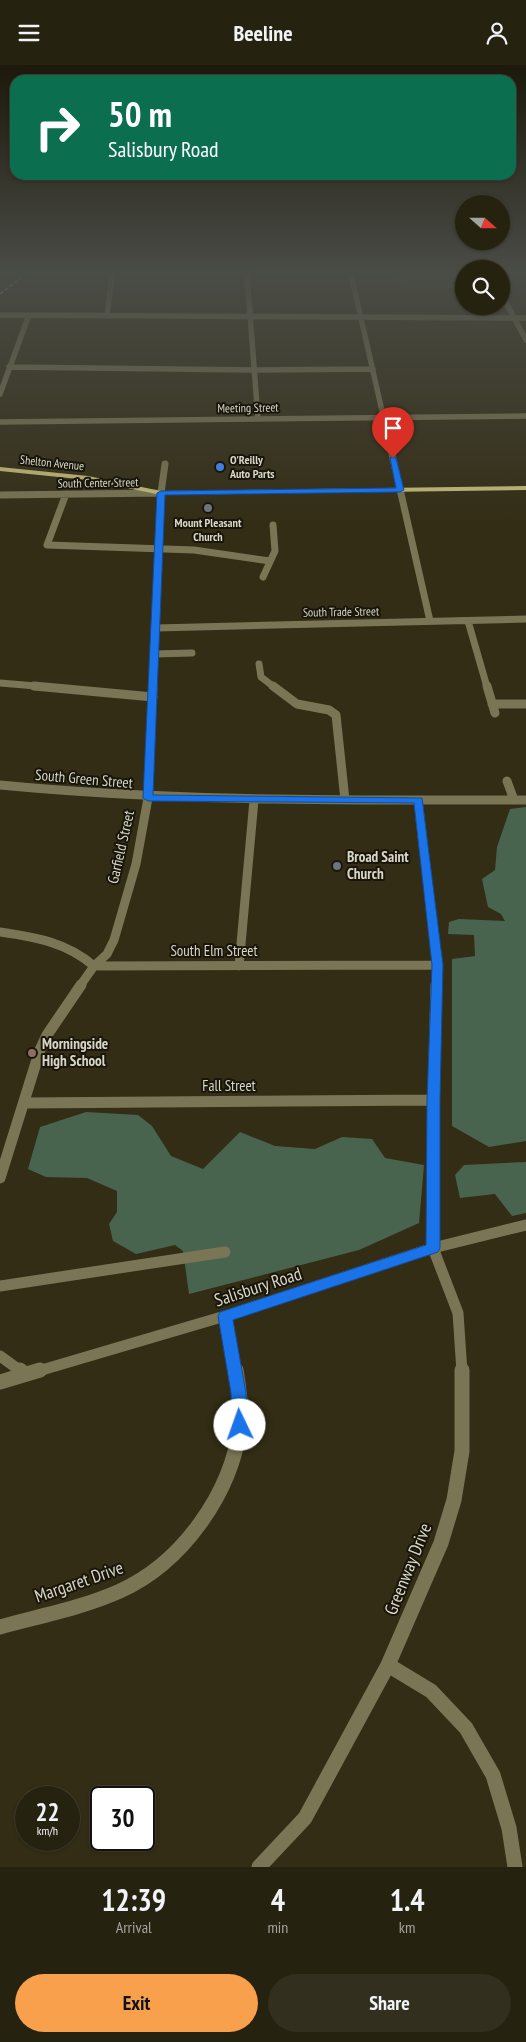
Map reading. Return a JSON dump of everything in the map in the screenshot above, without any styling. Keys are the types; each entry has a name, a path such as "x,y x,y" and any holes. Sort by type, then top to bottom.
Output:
{"main road":[{"name":"Shelton Avenue","path":"0,469 88,478 161,493"},
{"name":"South Center Street","path":"161,493 526,488"}],"street":[{"path":"0,394 12,358"},
{"path":"253,358 258,419"},
{"path":"370,358 430,621"},
{"path":"9,367 254,370 373,369"},
{"name":"Meeting Street","path":"0,422 526,416"},
{"name":"Garfield Street","path":"0,1178 34,1068 47,1035 94,966 106,954 114,940 136,864 148,798 161,493 165,465"},
{"name":"South Center Street","path":"0,495 161,493"},
{"path":"66,494 47,545 151,547 194,550 270,561"},
{"path":"263,577 275,551 273,525"},
{"name":"South Trade Street","path":"156,628 526,619"},
{"path":"468,621 495,713"},
{"path":"154,654 192,653"},
{"path":"258,664 261,677 295,703 330,710 336,715 345,800"},
{"path":"0,683 153,697"},
{"path":"492,704 526,703"},
{"path":"507,781 514,800"},
{"name":"South Green Street","path":"0,785 148,798 526,800"},
{"path":"239,966 254,800"},
{"path":"418,800 437,965 433,1248"},
{"path":"0,932 44,939 65,945 82,954 94,966"},
{"name":"South Elm Street","path":"94,966 437,965"},
{"name":"Fall Street","path":"24,1103 434,1100"},
{"name":"Salisbury Road","path":"0,1382 225,1316 433,1248 526,1225"},
{"name":"Greenway Drive","path":"259,1867 305,1818 334,1767 388,1665 441,1543 454,1500 462,1451 463,1381 458,1313 433,1248"},
{"path":"0,1286 225,1252"},
{"name":"Margaret Drive","path":"0,1627 92,1601 137,1582 175,1553 204,1517 220,1489 234,1457 240,1425 238,1393 225,1316"},
{"path":"0,1356 25,1375"},
{"path":"388,1665 430,1691 466,1728 494,1775 509,1828 515,1867"}],"green space":[{"path":"526,807 526,1141 489,1147 452,1126 452,959 475,956 474,935 448,934 449,922 459,919 505,921 501,914 488,907 482,879 495,870 497,847 510,809"},
{"path":"86,1112 138,1115 152,1126 171,1156 203,1169 240,1132 275,1146 315,1149 342,1137 372,1139 385,1158 424,1165 419,1223 359,1250 189,1294 183,1251 175,1245 136,1254 113,1241 109,1224 117,1212 117,1191 87,1178 46,1177 28,1169 40,1127"},
{"path":"526,1162 526,1213 512,1216 495,1194 460,1198 455,1175 464,1165"}],"place":[{"name":"O'Reilly Auto Parts","path":"220,467"},
{"name":"Mount Pleasant Church","path":"208,508"},
{"name":"Broad Saint Church","path":"337,866"},
{"name":"Morningside High School","path":"32,1053"}],"route":[{"path":"240,1425 238,1393 225,1316 433,1248 437,965 418,800 148,798 161,493 400,490 393,458"}]}
